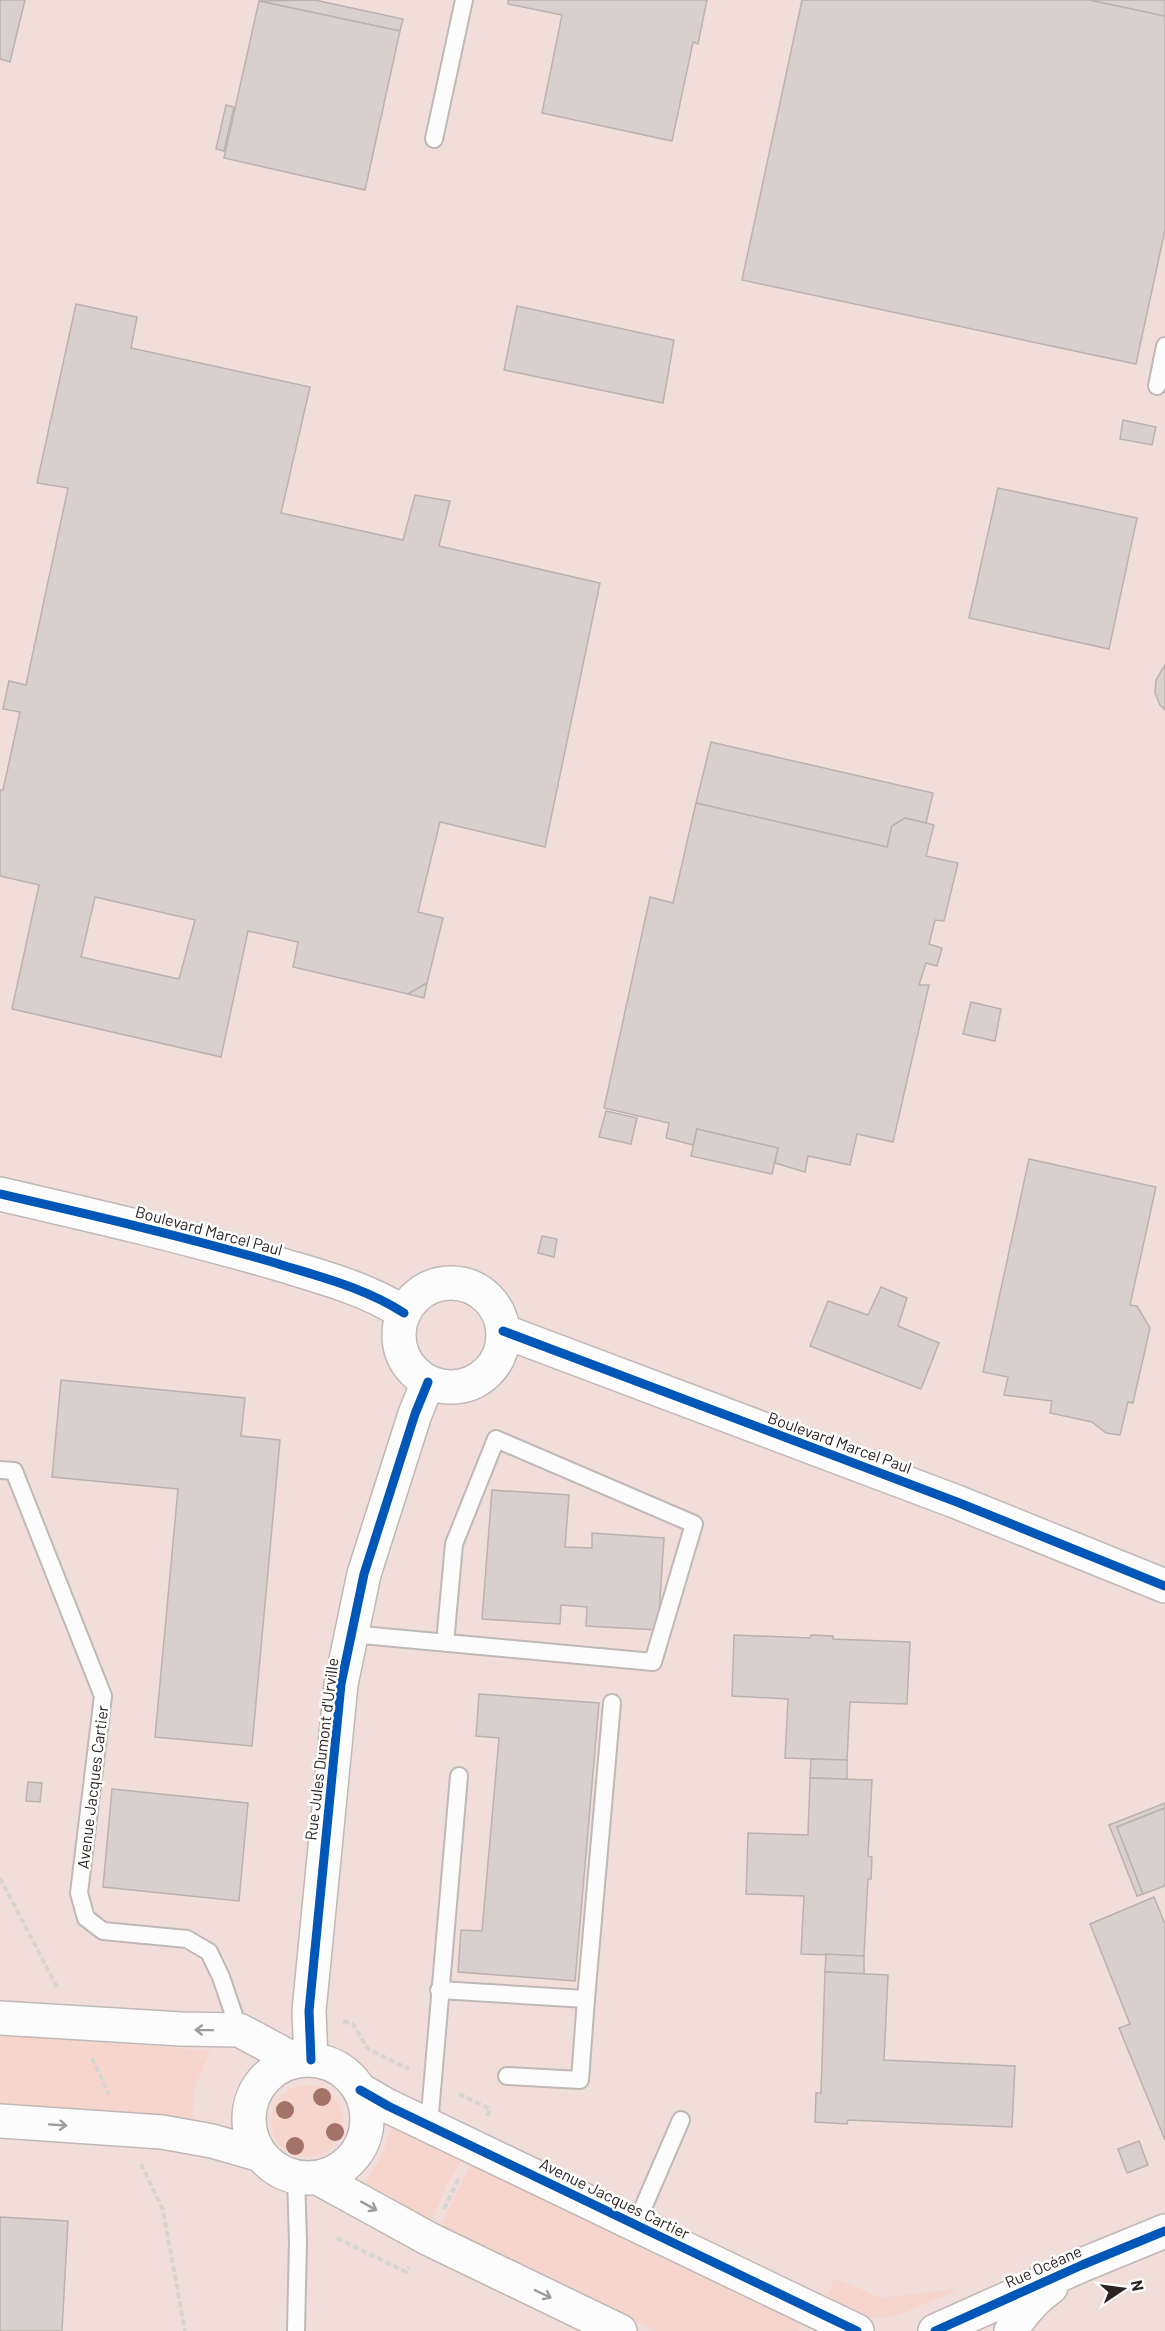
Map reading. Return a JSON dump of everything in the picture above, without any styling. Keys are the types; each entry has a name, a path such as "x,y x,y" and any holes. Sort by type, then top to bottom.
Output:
{"street":[{"name":"Boulevard Marcel Paul","path":"0,1194 205,1243 285,1266 378,1297 404,1313"},
{"path":"449,1283 459,1284 480,1292 489,1299 501,1319 503,1331 502,1343 494,1366 475,1382 452,1387 428,1382 410,1368 400,1347 399,1335 404,1313 414,1298 428,1288 449,1283"},
{"name":"Boulevard Marcel Paul","path":"503,1331 957,1502 1165,1586"},
{"name":"Rue Jules Dumont d'Urville","path":"304,2060 341,1684 364,1574 415,1414 428,1382"},
{"path":"0,2018 181,2029 239,2030 304,2060"},
{"path":"307,2177 330,2174 346,2164 364,2139 367,2114 360,2090 339,2068 326,2062 304,2060 283,2065 270,2074 260,2084 253,2098 249,2112 249,2128 253,2142 261,2155 280,2171 307,2177 620,2331"},
{"name":"Avenue Jacques Cartier","path":"360,2090 857,2331"},
{"path":"0,2121 162,2132 212,2140 261,2155"},
{"name":"Rue Océane","path":"935,2331 1082,2265 1165,2231"},
{"name":"Rue Océane","path":"1011,2331 1022,2313 1040,2295 1082,2265"}],"lane":[{"path":"434,139 464,0"},
{"path":"1157,386 1165,346"},
{"path":"351,1634 445,1643 653,1662 694,1524 496,1439 454,1544 445,1643"},
{"name":"Avenue Jacques Cartier","path":"0,1470 14,1471 103,1696 79,1893 86,1918 103,1931 188,1939 209,1952 221,1977 239,2030"},
{"path":"507,2076 580,2080 585,1999 612,1703"},
{"path":"429,2125 459,1776"},
{"path":"439,1990 585,1999"},
{"path":"636,2224 681,2120"},
{"path":"296,2331 298,2241 307,2177"}],"shaded area":[{"path":"0,0 1165,0 1165,2331 0,2331"},
{"path":"0,2033 210,2051 194,2089 192,2126 0,2111"},
{"path":"307,2085 327,2091 337,2101 343,2121 337,2141 327,2151 307,2157 287,2151 277,2141 271,2121 277,2101 287,2091"},
{"path":"393,2127 465,2154 447,2184 431,2222 366,2188 368,2179 383,2153"},
{"path":"473,2159 804,2318 798,2331 656,2331 440,2227"},
{"path":"835,2278 881,2298 955,2289 955,2292 895,2316 865,2317 825,2300"}],"building":[{"path":"0,0 25,0 10,62 0,59"},
{"path":"315,0 403,19 400,31 259,1"},
{"path":"508,0 707,0 698,44 693,42 672,141 542,113 562,15 508,4"},
{"path":"802,0 1090,0 1165,16 1165,230 1136,364 742,280"},
{"path":"1090,0 1165,0 1165,16"},
{"path":"259,1 400,31 365,190 224,158"},
{"path":"226,105 234,107 224,151 216,149"},
{"path":"76,304 137,317 131,348 310,387 281,513 403,540 415,495 450,501 439,546 600,583 545,847 440,822 418,912 443,918 427,983 408,994 293,967 298,942 248,931 221,1057 12,1009 39,885 0,876 0,790 3,790 20,712 3,709 9,681 26,685 68,488 37,483","holes":["95,897 195,920 179,979 81,957"]},
{"path":"517,306 674,340 663,403 504,370"},
{"path":"1123,420 1156,427 1152,445 1120,439"},
{"path":"998,488 1137,518 1109,649 969,618"},
{"path":"1165,665 1165,710 1155,693 1156,680"},
{"path":"711,742 933,793 926,823 905,818 892,826 887,847 696,803"},
{"path":"696,803 887,847 892,826 905,818 934,825 926,856 958,863 944,921 935,920 929,944 942,948 937,966 926,963 919,985 929,985 893,1142 857,1134 850,1165 808,1156 805,1172 775,1163 778,1148 697,1129 693,1145 666,1138 669,1123 604,1108 650,897 673,903"},
{"path":"427,983 424,998 408,994"},
{"path":"971,1002 1001,1009 995,1041 963,1034"},
{"path":"606,1111 637,1118 631,1144 599,1137"},
{"path":"697,1129 778,1148 772,1174 691,1156"},
{"path":"1029,1159 1156,1187 1130,1305 1137,1306 1150,1328 1133,1403 1128,1402 1120,1435 1106,1433 1092,1422 1050,1413 1052,1401 1004,1395 1008,1377 983,1372"},
{"path":"542,1236 557,1239 554,1257 538,1253"},
{"path":"881,1287 907,1298 898,1326 939,1343 921,1389 810,1346 828,1301 868,1315"},
{"path":"61,1380 245,1398 241,1436 280,1440 252,1746 155,1737 178,1489 52,1477"},
{"path":"492,1490 569,1495 565,1547 592,1548 592,1533 664,1538 658,1630 586,1626 587,1607 561,1605 560,1624 482,1619"},
{"path":"734,1635 810,1638 811,1635 833,1636 833,1639 910,1642 907,1704 850,1702 847,1760 785,1758 788,1699 732,1696"},
{"path":"479,1694 599,1703 575,1981 458,1972 461,1930 482,1931 499,1738 476,1736"},
{"path":"811,1759 847,1760 847,1779 810,1778"},
{"path":"810,1778 872,1780 868,1856 872,1857 871,1879 868,1879 864,1956 801,1954 804,1896 746,1894 748,1833 808,1835"},
{"path":"28,1782 42,1783 40,1802 26,1801"},
{"path":"112,1789 248,1803 239,1901 103,1887"},
{"path":"1165,1803 1165,1808 1117,1827 1143,1894 1137,1896 1109,1825"},
{"path":"1165,1808 1165,1886 1143,1894 1117,1827"},
{"path":"1154,1897 1165,1924 1165,2140 1119,2028 1130,2024 1090,1924"},
{"path":"826,1954 864,1956 864,1974 825,1972"},
{"path":"825,1972 888,1975 884,2060 1015,2066 1012,2127 848,2120 847,2124 815,2122 816,2093 821,2093"},
{"path":"1139,2141 1148,2165 1127,2173 1118,2149"},
{"path":"0,2217 68,2221 62,2331 0,2331"}],"cycle path":[{"path":"0,1194 170,1235 323,1277 373,1296 404,1313"},
{"path":"503,1331 957,1502 1165,1586"},
{"path":"311,2060 309,2011 341,1684 364,1574 415,1414 428,1382"},
{"path":"360,2090 388,2106 857,2331"},
{"path":"935,2331 1082,2265 1165,2231"}]}
